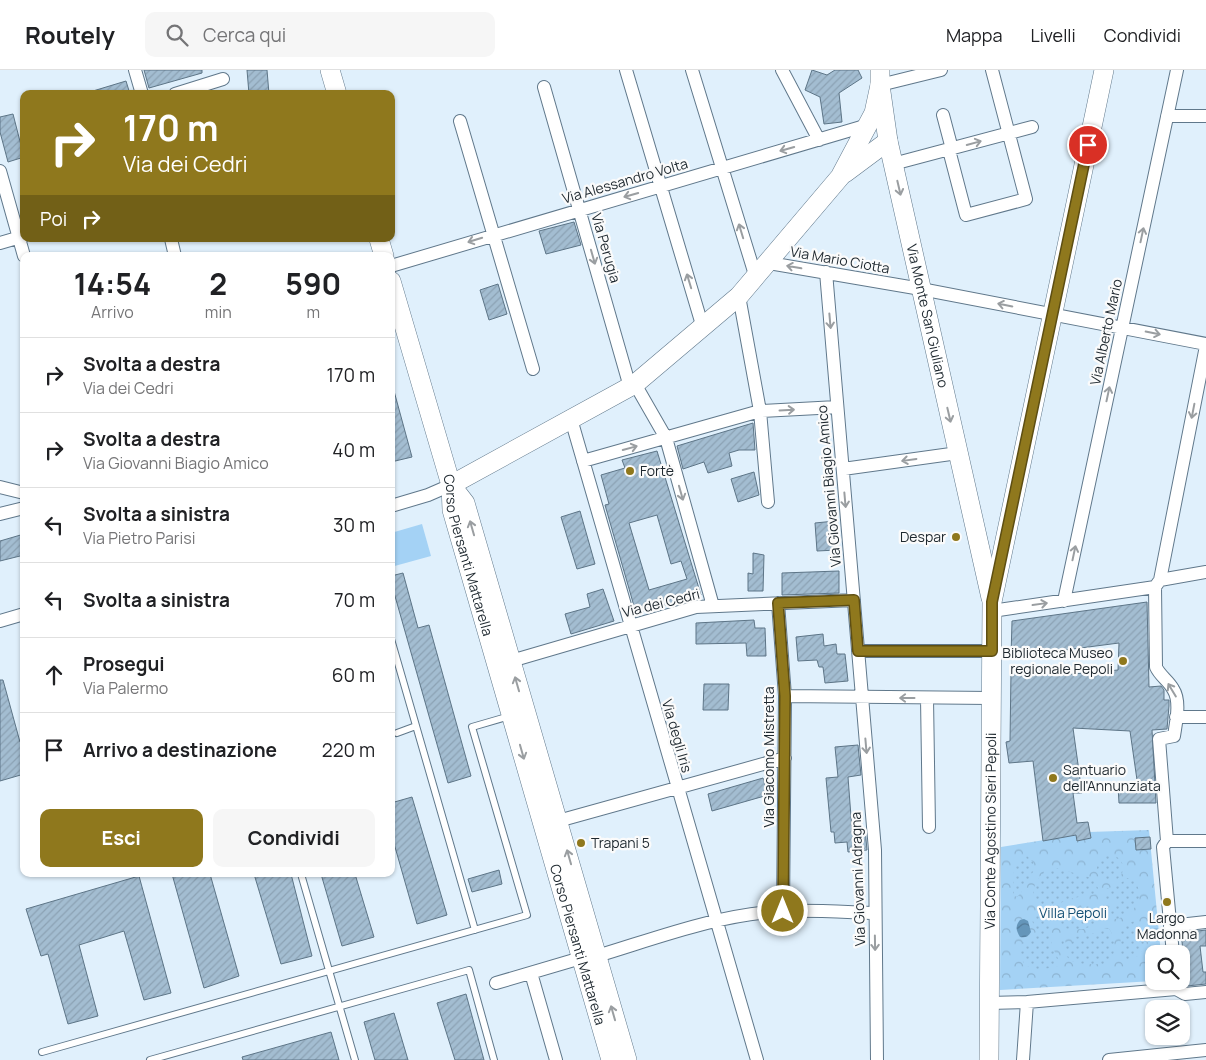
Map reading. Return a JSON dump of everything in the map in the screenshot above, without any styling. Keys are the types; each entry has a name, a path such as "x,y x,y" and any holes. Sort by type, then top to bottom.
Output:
{"main road":[{"path":"330,70 336,90"},
{"name":"Via Conte Agostino Sieri Pepoli","path":"989,1060 992,606 1104,70"},
{"path":"395,308 397,321 451,485 633,386 739,296 769,263 840,177 874,113 880,77"},
{"name":"Via Monte San Giuliano","path":"880,77 888,141 979,547"},
{"path":"840,177 888,141"},
{"name":"Corso Piersanti Mattarella","path":"451,485 464,503 511,661 518,713 558,822 611,1060"},
{"name":"Corso Piersanti Mattarella","path":"451,485 452,510 518,713 589,957 627,1060"},
{"path":"979,547 1005,542"},
{"name":"Via Conte Agostino Sieri Pepoli","path":"979,547 992,606"}],"street":[{"path":"136,70 141,90"},
{"path":"626,70 703,328"},
{"path":"692,70 756,278"},
{"path":"782,70 819,140"},
{"path":"880,77 941,70"},
{"path":"943,115 966,216 1026,199 992,70"},
{"name":"Via Alberto Mario","path":"1064,601 1177,70"},
{"path":"188,90 223,80"},
{"name":"Via Perugia","path":"544,88 633,386 666,438 713,606"},
{"path":"1167,116 1206,116"},
{"path":"460,121 533,369"},
{"name":"Via Alessandro Volta","path":"395,265 868,125"},
{"path":"894,164 1032,127"},
{"path":"0,171 20,233"},
{"path":"0,244 20,236"},
{"name":"Via Mario Ciotta","path":"769,263 921,289 1206,345"},
{"name":"Via Giovanni Biagio Amico","path":"826,272 862,697"},
{"path":"739,296 760,411 768,502"},
{"path":"1172,945 1163,847 1169,837 1159,739 1174,736 1176,698 1173,688 1158,673 1156,667 1158,584 1206,345"},
{"path":"583,461 760,411 837,406"},
{"name":"Via degli Iris","path":"571,419 756,1060"},
{"path":"843,468 958,453"},
{"path":"395,505 428,495 451,485"},
{"path":"0,487 20,492"},
{"path":"0,514 20,509"},
{"path":"992,606 1064,601 1158,584 1206,572"},
{"name":"Via dei Cedri","path":"511,661 696,607 854,600"},
{"name":"Via Giacomo Mistretta","path":"778,603 785,696 783,911"},
{"path":"0,621 20,615"},
{"path":"858,651 992,651"},
{"path":"785,696 991,698"},
{"name":"Via Giovanni Adragna","path":"862,697 875,850 877,1060"},
{"path":"927,698 929,828"},
{"path":"1176,718 1206,717"},
{"path":"558,822 784,758"},
{"path":"1169,837 1206,841"},
{"path":"496,983 716,921 783,911 875,913"},
{"path":"1170,926 1206,922"},
{"path":"531,973 556,1060"},
{"path":"989,1003 1027,1002 1145,988"},
{"path":"1181,990 1185,994 1206,992"},
{"path":"1024,1060 1027,1002"},
{"path":"1109,1060 1206,1050"}],"lane":[{"path":"395,653 475,930"},
{"path":"42,1052 527,915 472,727 518,713"},
{"path":"397,732 416,726"},
{"path":"302,877 355,1060"},
{"path":"150,1060 469,970 494,1060"}],"green space":[{"path":"422,524 431,556 395,566 395,532"},
{"name":"Villa Pepoli","path":"1149,830 1160,945 1145,945 1145,982 1000,990 1001,847 1076,835 1077,841 1090,838 1089,832"},
{"path":"1110,855 1119,859 1123,868 1119,877 1110,881 1101,877 1097,868 1101,859"},
{"path":"1027,856 1033,862 1035,869 1023,891 1017,897 1013,895 1014,869 1020,858"},
{"path":"1056,868 1092,878 1098,888 1096,894 1069,899 1054,908 1040,907 1033,893 1035,884 1044,871"},
{"path":"1127,878 1132,878 1137,885 1139,898 1137,904 1128,914 1115,919 1109,913 1108,907 1114,907 1114,900 1106,900 1105,889 1117,886"},
{"path":"1081,905 1095,907 1099,911 1101,919 1084,929 1063,928 1058,919 1067,909 1075,906 1076,920 1085,919"},
{"path":"1042,915 1051,921 1050,937 1061,965 1038,969 1026,965 1022,960 1021,953 1022,943 1029,941 1036,932 1031,917"},
{"path":"1135,921 1142,925 1143,949 1137,957 1125,961 1120,957 1121,928 1123,924"},
{"path":"1103,928 1109,929 1114,940 1114,951 1109,962 1106,964 1081,964 1068,958 1062,947 1061,940 1064,938 1066,943 1073,942 1072,937 1090,935"}],"water":[{"path":"1020,920 1028,921 1031,932 1026,937 1020,937 1017,926"}],"building":[{"path":"144,70 202,70 202,73 149,88"},
{"path":"247,70 267,70 269,90 249,90"},
{"path":"812,70 827,75 835,70 858,70 862,78 839,93 842,122 824,124 820,97 805,90"},
{"path":"126,81 129,90 96,90"},
{"path":"13,114 20,141 20,158 8,162 0,132 0,117"},
{"path":"574,222 581,245 546,254 539,231"},
{"path":"498,284 507,314 489,320 480,290"},
{"path":"395,395 412,457 395,461"},
{"path":"753,423 755,450 739,450 729,453 732,466 708,473 704,462 683,469 677,446"},
{"path":"657,451 701,595 636,613 605,505 609,504 601,475 625,468 622,460","holes":["657,515 671,564 681,561 687,579 649,590 629,523"]},
{"path":"754,472 759,495 738,502 731,479"},
{"path":"580,511 595,564 577,569 561,517"},
{"path":"835,521 837,550 817,551 815,523"},
{"path":"20,535 20,556 0,561 0,541"},
{"path":"753,553 764,555 763,591 748,591 748,573 753,574"},
{"path":"839,571 839,593 782,595 782,573"},
{"path":"403,573 418,628 429,625 471,776 448,783 395,596 395,575"},
{"path":"603,589 614,621 571,634 565,614 590,607 587,594"},
{"path":"1147,602 1149,687 1161,686 1164,690 1164,700 1169,700 1167,729 1152,730 1156,803 1119,803 1118,786 1138,787 1130,731 1073,728 1082,793 1073,793 1077,823 1088,822 1091,838 1077,841 1076,835 1043,841 1033,761 1009,763 1006,742 1010,741 1011,671 1062,669 1062,675 1118,670 1119,643 1011,657 1012,621"},
{"path":"754,620 755,628 765,628 766,656 747,656 746,643 696,644 696,623"},
{"path":"823,634 824,646 836,644 837,654 845,654 848,681 825,683 823,667 819,667 817,660 798,661 796,637"},
{"path":"0,680 3,680 20,742 20,775 0,781"},
{"path":"704,684 729,684 728,710 703,710"},
{"path":"858,745 861,775 848,777 852,830 865,829 867,850 848,852 847,842 835,843 834,832 831,832 826,778 838,777 835,747"},
{"path":"763,778 768,795 712,811 708,794"},
{"path":"412,797 447,915 417,924 395,847 395,802"},
{"path":"1150,837 1151,849 1136,850 1135,838"},
{"path":"499,870 502,884 472,892 468,879"},
{"path":"139,877 171,993 144,1000 124,931 79,945 98,1016 68,1024 48,954 41,956 26,909"},
{"path":"173,877 211,877 239,976 204,988"},
{"path":"255,877 292,877 312,956 281,964"},
{"path":"322,877 356,877 374,937 342,946"},
{"path":"1206,930 1206,946 1200,946 1203,972 1206,972 1206,984 1190,986 1190,945 1182,945 1181,933"},
{"path":"466,994 484,1060 455,1060 437,1003"},
{"path":"394,1013 408,1060 375,1060 364,1022"},
{"path":"331,1032 339,1060 243,1060 242,1057"}],"place":[{"name":"Fortè","path":"630,471"},
{"name":"Despar","path":"956,537"},
{"name":"Biblioteca Museo regionale Pepoli","path":"1123,661"},
{"name":"Santuario dell'Annunziata","path":"1053,778"},
{"name":"Trapani 5","path":"581,843"},
{"name":"Largo Madonna","path":"1167,902"}],"route":[{"path":"783,911 785,696 778,603 854,600 858,651 992,651 992,602 1088,145"}]}
